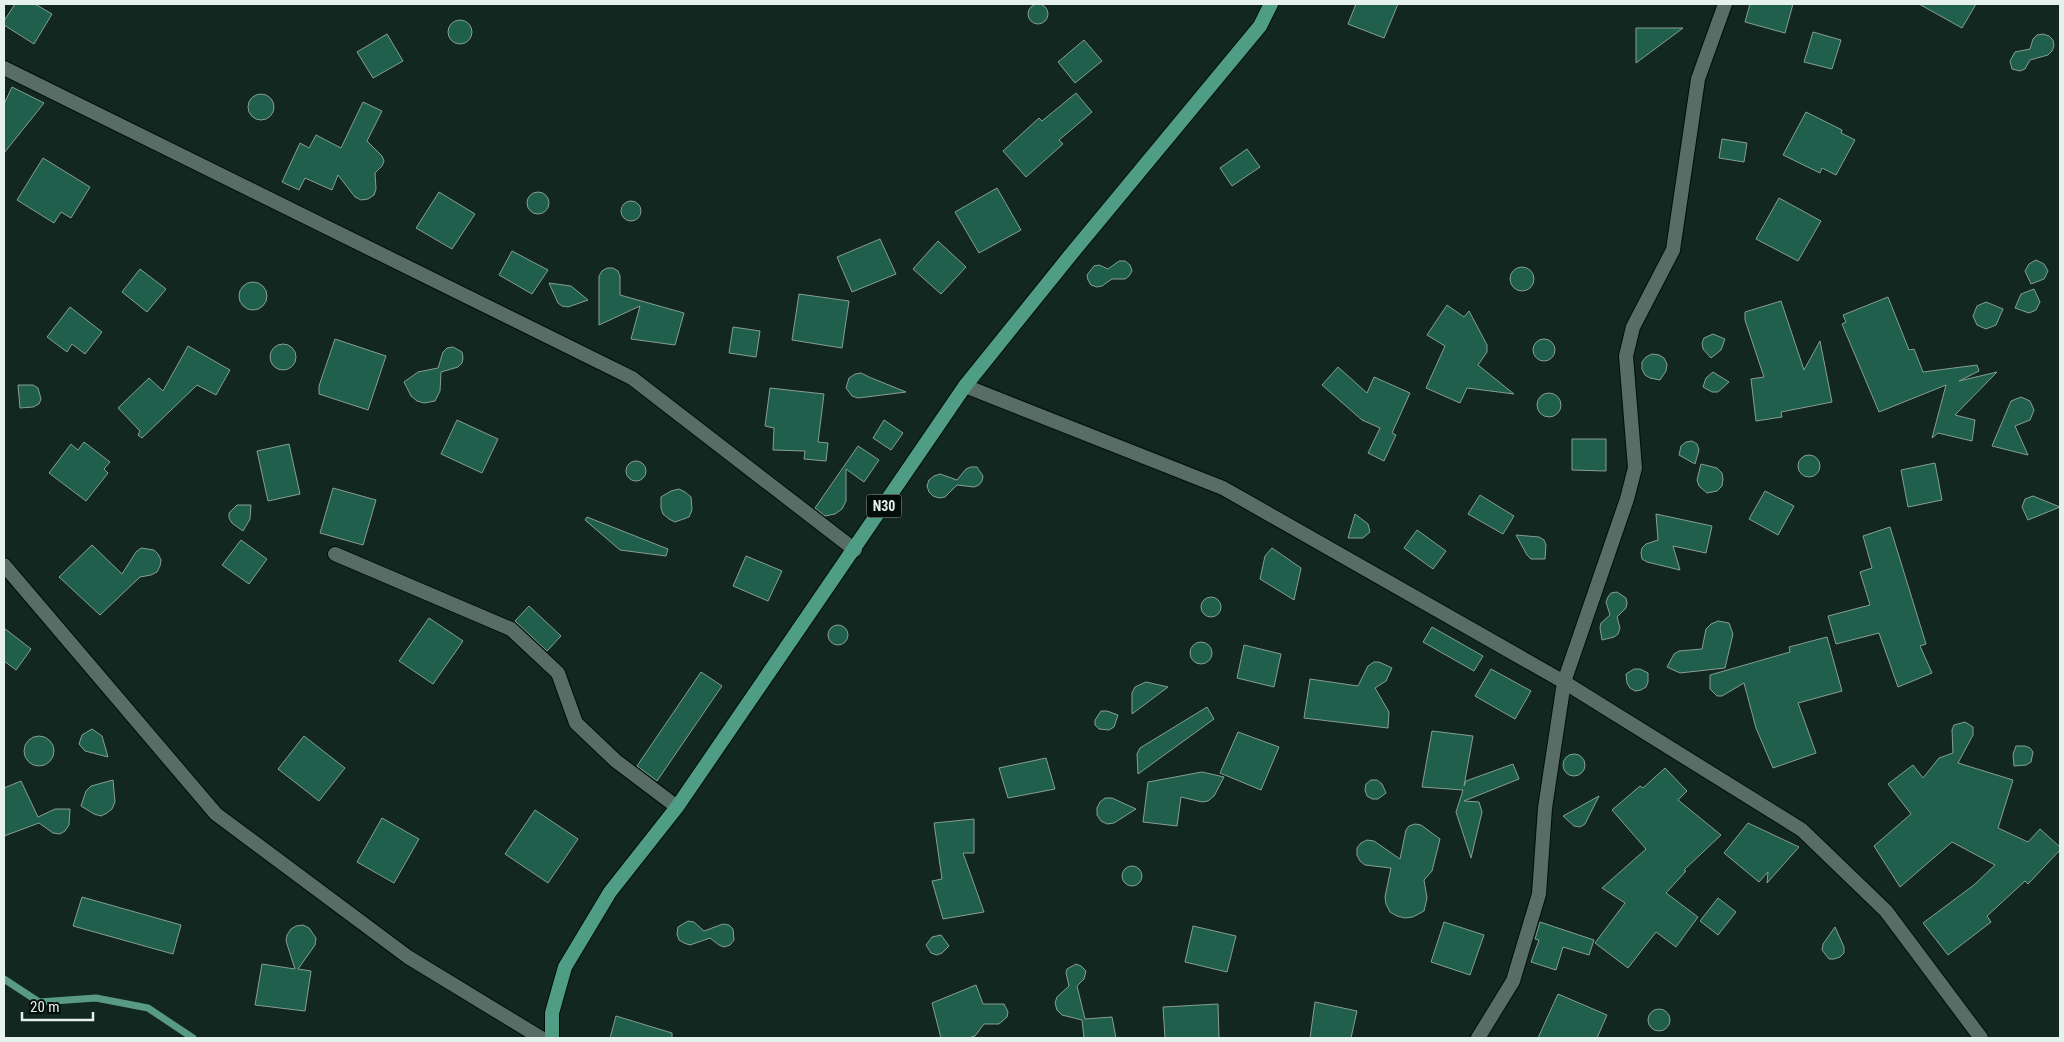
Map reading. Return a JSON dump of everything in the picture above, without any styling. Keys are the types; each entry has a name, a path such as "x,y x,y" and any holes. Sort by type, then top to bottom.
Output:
{"main road":[{"name":"N30","path":"552,1038 552,1013 565,967 610,892 677,807 855,550 965,386 1260,26 1271,4"}],"street":[{"path":"1478,1038 1513,981 1539,894 1545,808 1564,682 1627,499 1635,468 1626,356 1633,327 1673,250 1698,79 1725,4"},
{"path":"4,68 632,378 855,550"},
{"path":"965,386 1224,488 1564,682 1802,830 1886,911 1981,1038"},
{"path":"335,554 511,629 558,673 576,723 616,760 677,807"},
{"path":"4,565 216,814 408,957 541,1038"}],"building":[{"path":"15,4 35,4 52,14 34,44 4,25 4,21"},
{"path":"1038,4 1045,7 1048,14 1045,21 1038,24 1031,21 1028,14 1031,7"},
{"path":"1356,4 1398,4 1384,38 1348,24"},
{"path":"1750,4 1793,4 1785,33 1745,22"},
{"path":"1919,4 1976,4 1962,28"},
{"path":"460,20 469,23 472,32 469,41 460,44 451,41 448,32 451,23"},
{"path":"1636,28 1683,28 1636,63"},
{"path":"1813,32 1841,40 1832,69 1804,62"},
{"path":"387,34 403,61 373,78 357,52"},
{"path":"2043,34 2053,40 2054,46 2052,51 2048,55 2030,60 2025,69 2020,71 2012,69 2010,61 2015,52 2030,49 2033,39 2037,35"},
{"path":"1084,40 1102,61 1075,83 1058,62"},
{"path":"12,87 44,103 4,153 4,104"},
{"path":"1076,93 1092,112 1059,140 1063,144 1026,177 1003,151 1039,118 1042,121"},
{"path":"261,94 270,98 274,107 270,116 261,120 252,116 248,107 252,98"},
{"path":"363,102 382,111 367,141 382,156 384,161 375,173 376,189 374,195 368,199 361,200 355,197 338,175 332,190 305,178 299,190 282,182 300,143 309,148 316,135 341,148"},
{"path":"1806,112 1842,130 1841,133 1855,140 1836,175 1822,168 1820,173 1783,155"},
{"path":"1722,139 1747,143 1744,162 1719,158"},
{"path":"1247,149 1260,167 1232,186 1220,168"},
{"path":"43,158 90,187 71,218 61,212 54,223 17,200"},
{"path":"997,188 1021,230 979,253 955,212"},
{"path":"439,192 475,214 452,249 416,228"},
{"path":"534,192 542,192 549,199 549,207 542,214 534,214 527,207 527,199"},
{"path":"1779,198 1821,221 1798,261 1756,239"},
{"path":"631,201 638,204 641,211 638,218 631,221 624,218 621,211 624,204"},
{"path":"880,239 896,274 852,292 837,257"},
{"path":"938,241 966,267 941,294 913,269"},
{"path":"512,251 548,270 532,294 499,275"},
{"path":"2036,260 2044,264 2048,271 2044,279 2031,284 2025,271 2029,264"},
{"path":"1119,261 1125,261 1130,265 1132,271 1129,276 1125,279 1112,279 1102,286 1091,285 1087,275 1094,266 1099,265 1108,269"},
{"path":"1522,267 1530,271 1534,279 1530,287 1522,291 1514,287 1510,279 1514,271"},
{"path":"607,268 613,268 618,271 620,276 620,295 684,313 675,345 631,339 640,306 599,325 599,276"},
{"path":"140,269 166,289 147,312 122,292"},
{"path":"253,282 263,286 267,296 263,306 253,310 243,306 239,296 243,286"},
{"path":"549,283 571,286 588,300 568,307 562,306 558,303"},
{"path":"2034,289 2040,302 2036,310 2029,313 2015,308 2021,294"},
{"path":"799,294 849,301 842,348 792,340"},
{"path":"1888,297 1909,350 1914,349 1923,372 1977,365 1979,371 1959,381 1997,372 1955,415 1975,420 1972,441 1938,433 1932,438 1946,385 1879,412 1842,324 1846,322 1843,315"},
{"path":"1781,301 1804,370 1820,341 1832,402 1781,412 1782,417 1756,421 1751,379 1764,377 1745,320 1745,312"},
{"path":"1986,302 2003,309 1996,325 1986,329 1977,325 1973,316 1977,306"},
{"path":"1447,305 1464,317 1469,311 1487,345 1487,352 1478,365 1514,394 1467,388 1460,403 1426,388 1445,346 1427,335"},
{"path":"70,307 102,332 85,354 72,344 67,352 47,337"},
{"path":"733,327 760,331 756,357 729,353"},
{"path":"1713,334 1725,339 1721,350 1711,358 1703,349 1702,343 1704,338"},
{"path":"335,339 386,356 368,410 319,394 319,386"},
{"path":"1544,339 1552,342 1555,350 1552,358 1544,361 1536,358 1533,350 1536,342"},
{"path":"283,344 292,348 296,357 292,366 283,370 274,366 270,357 274,348"},
{"path":"188,346 230,370 216,395 197,385 142,438 138,435 140,431 118,408 149,378 163,391"},
{"path":"453,347 462,352 462,363 458,367 441,372 440,391 435,401 424,403 417,401 411,396 404,382 418,372 438,368 443,352 447,348"},
{"path":"1652,354 1664,358 1667,364 1666,371 1660,380 1645,375 1642,369 1642,362"},
{"path":"1338,367 1367,393 1374,377 1410,393 1392,433 1396,435 1384,461 1368,453 1380,428 1362,420 1322,385"},
{"path":"1713,372 1729,382 1718,392 1712,392 1703,387 1706,378"},
{"path":"861,373 906,392 858,398 852,396 846,388 849,378"},
{"path":"18,385 33,385 38,388 41,399 39,404 33,407 20,408"},
{"path":"770,388 824,394 818,442 828,443 826,461 804,459 805,451 773,450 774,428 765,426"},
{"path":"1549,393 1558,396 1561,405 1558,414 1549,417 1540,414 1537,405 1540,396"},
{"path":"2021,397 2030,401 2034,410 2030,420 2015,426 2028,455 1992,446 2011,401"},
{"path":"457,420 498,439 482,473 441,454"},
{"path":"884,420 903,433 891,450 873,438"},
{"path":"1572,439 1606,439 1606,471 1572,470"},
{"path":"1692,441 1697,444 1699,450 1695,464 1679,455 1681,446 1686,442"},
{"path":"84,442 110,462 104,469 108,473 86,501 49,473 71,444 78,450"},
{"path":"289,444 300,494 268,501 257,451"},
{"path":"858,446 879,460 864,482 846,469 846,501 842,509 835,514 825,516 815,508"},
{"path":"1809,455 1817,458 1820,466 1817,474 1809,477 1801,474 1798,466 1801,458"},
{"path":"632,461 640,461 646,467 646,475 640,481 632,481 626,475 626,467"},
{"path":"1935,463 1942,500 1908,507 1901,470"},
{"path":"1701,464 1717,468 1722,473 1722,486 1717,491 1707,493 1699,486 1697,480"},
{"path":"977,467 983,476 979,485 974,487 957,485 945,497 939,498 929,492 927,486 929,480 934,476 940,474 957,480 966,469"},
{"path":"333,488 376,500 363,545 320,533"},
{"path":"679,489 691,497 692,510 689,517 675,522 663,514 661,497"},
{"path":"1765,491 1794,506 1778,535 1749,519"},
{"path":"1480,495 1514,516 1503,534 1468,514"},
{"path":"2033,496 2060,507 2028,520 2022,507 2025,499"},
{"path":"237,505 251,505 250,519 243,531 232,523 229,518 229,513"},
{"path":"1355,514 1368,524 1370,532 1363,538 1348,538"},
{"path":"1656,514 1712,526 1706,553 1673,546 1680,570 1642,559 1642,548 1646,544 1658,540"},
{"path":"587,517 668,549 666,556 620,550 585,520"},
{"path":"1890,527 1926,644 1920,646 1932,673 1898,687 1879,633 1836,644 1828,616 1870,605 1860,572 1872,568 1863,536"},
{"path":"1417,530 1446,551 1433,569 1404,548"},
{"path":"1516,535 1539,537 1544,540 1546,545 1545,559 1531,559"},
{"path":"241,540 267,559 249,584 222,565"},
{"path":"92,545 122,574 136,552 141,548 154,550 161,560 160,566 157,572 140,577 100,615 59,577"},
{"path":"1272,548 1301,568 1294,600 1260,579 1265,556"},
{"path":"746,556 782,571 768,601 733,586"},
{"path":"1617,592 1626,598 1627,603 1626,608 1617,617 1620,628 1618,634 1614,637 1602,640 1601,623 1610,615 1606,602 1611,593"},
{"path":"1211,597 1218,600 1221,607 1218,614 1211,617 1204,614 1201,607 1204,600"},
{"path":"529,606 561,636 547,651 515,621"},
{"path":"429,618 463,641 433,684 399,661"},
{"path":"1718,621 1729,623 1733,634 1725,668 1680,673 1667,667 1674,654 1679,651 1702,649 1706,629"},
{"path":"838,625 845,628 848,635 845,642 838,645 831,642 828,635 831,628"},
{"path":"1432,627 1483,656 1474,671 1423,642"},
{"path":"4,628 31,649 16,670 4,661"},
{"path":"1827,637 1842,691 1798,703 1816,753 1773,768 1756,728 1744,683 1722,696 1717,696 1710,689 1710,675 1790,652 1789,647"},
{"path":"1201,642 1209,645 1212,653 1209,661 1201,664 1193,661 1190,653 1193,645"},
{"path":"1244,645 1281,654 1274,687 1237,678"},
{"path":"1374,662 1379,662 1392,668 1386,681 1375,688 1389,712 1388,728 1304,718 1310,679 1358,686 1368,666"},
{"path":"1491,669 1531,691 1515,719 1475,696"},
{"path":"1634,669 1640,669 1648,673 1646,687 1641,690 1635,691 1627,683 1626,674"},
{"path":"701,672 722,686 657,781 637,766"},
{"path":"1146,682 1168,687 1132,714 1132,693 1135,687"},
{"path":"1207,707 1214,719 1138,774 1137,754 1140,748"},
{"path":"1101,711 1118,715 1114,727 1109,730 1099,729 1095,725 1095,720"},
{"path":"1965,722 1973,727 1973,735 1958,763 2013,780 1998,828 2028,842 2040,829 2060,847 2060,850 2028,884 2025,881 1987,916 1991,922 1948,955 1923,923 1974,885 1995,865 1952,842 1900,887 1874,846 1911,814 1888,784 1913,765 1923,778 1939,758 1953,753 1952,730 1954,725"},
{"path":"92,729 102,736 108,757 85,751 79,744 82,735"},
{"path":"1432,731 1473,736 1464,786 1466,781 1513,764 1519,779 1464,801 1479,802 1482,812 1471,858 1456,812 1463,790 1422,787"},
{"path":"1238,732 1279,747 1261,790 1220,773"},
{"path":"39,736 50,740 54,751 50,762 39,766 28,762 24,751 28,740"},
{"path":"304,736 345,768 319,801 278,769"},
{"path":"2016,746 2030,748 2033,752 2031,762 2026,765 2014,766 2013,754"},
{"path":"1574,754 1582,757 1585,765 1582,773 1574,776 1566,773 1563,765 1566,757"},
{"path":"1046,758 1055,789 1008,798 999,768"},
{"path":"1665,768 1687,791 1678,800 1721,835 1684,870 1686,871 1666,893 1698,917 1676,947 1656,932 1628,968 1595,943 1625,903 1602,888 1646,849 1612,810 1640,786 1643,788"},
{"path":"1202,772 1224,777 1214,796 1208,801 1202,802 1181,797 1177,826 1143,822 1148,782"},
{"path":"113,780 115,802 112,809 101,816 81,806 86,791 91,786"},
{"path":"1371,780 1377,780 1382,784 1386,793 1378,799 1372,799 1367,796 1366,784"},
{"path":"21,781 38,817 55,809 70,809 69,825 65,831 60,834 53,833 39,823 4,836 4,788"},
{"path":"1599,796 1585,824 1580,827 1574,826 1563,816"},
{"path":"1105,798 1112,798 1136,809 1114,823 1107,824 1101,821 1097,815 1097,808"},
{"path":"535,810 578,839 548,883 505,854"},
{"path":"382,818 419,839 394,883 357,862"},
{"path":"974,819 974,853 963,853 984,912 943,919 932,881 942,879 934,823"},
{"path":"1748,823 1799,847 1767,883 1768,872 1759,882 1724,853"},
{"path":"1421,825 1440,839 1432,871 1424,880 1427,898 1424,911 1413,917 1405,918 1390,912 1386,904 1385,897 1391,868 1365,865 1357,855 1357,848 1367,840 1374,841 1400,859 1406,830 1409,826"},
{"path":"1132,866 1139,869 1142,876 1139,883 1132,886 1125,883 1122,876 1125,869"},
{"path":"82,897 181,925 173,954 73,926"},
{"path":"1718,898 1736,912 1718,935 1700,921"},
{"path":"688,921 694,922 704,931 723,924 729,925 733,929 734,940 730,945 724,947 710,938 690,945 684,943 679,940 677,934 678,927"},
{"path":"1444,922 1484,935 1470,975 1431,962"},
{"path":"1540,922 1594,940 1589,955 1563,947 1556,970 1531,962 1539,940 1535,939"},
{"path":"303,925 309,928 316,938 315,945 298,969 311,971 305,1011 255,1005 262,964 295,969 286,941 287,935 291,929"},
{"path":"1193,926 1236,936 1227,972 1185,962"},
{"path":"1835,927 1844,947 1844,953 1840,957 1829,959 1822,950 1823,944"},
{"path":"941,935 949,946 937,955 931,953 926,945 932,937"},
{"path":"1076,964 1086,971 1084,979 1077,986 1085,1019 1112,1017 1116,1038 1084,1038 1082,1020 1062,1015 1057,1010 1055,1003 1057,997 1069,986 1067,969"},
{"path":"976,985 983,1004 1004,1004 1008,1012 1007,1017 999,1024 984,1024 975,1036 968,1038 941,1038 932,1003"},
{"path":"1558,994 1607,1015 1597,1038 1538,1038"},
{"path":"1315,1002 1357,1011 1351,1038 1310,1038"},
{"path":"1218,1004 1219,1038 1165,1038 1163,1007"},
{"path":"1659,1009 1667,1012 1670,1020 1667,1028 1659,1031 1651,1028 1648,1020 1651,1012"},
{"path":"616,1016 672,1033 672,1038 610,1038"}],"waterway":[{"path":"4,979 39,1002 96,998 148,1008 193,1038"}]}
